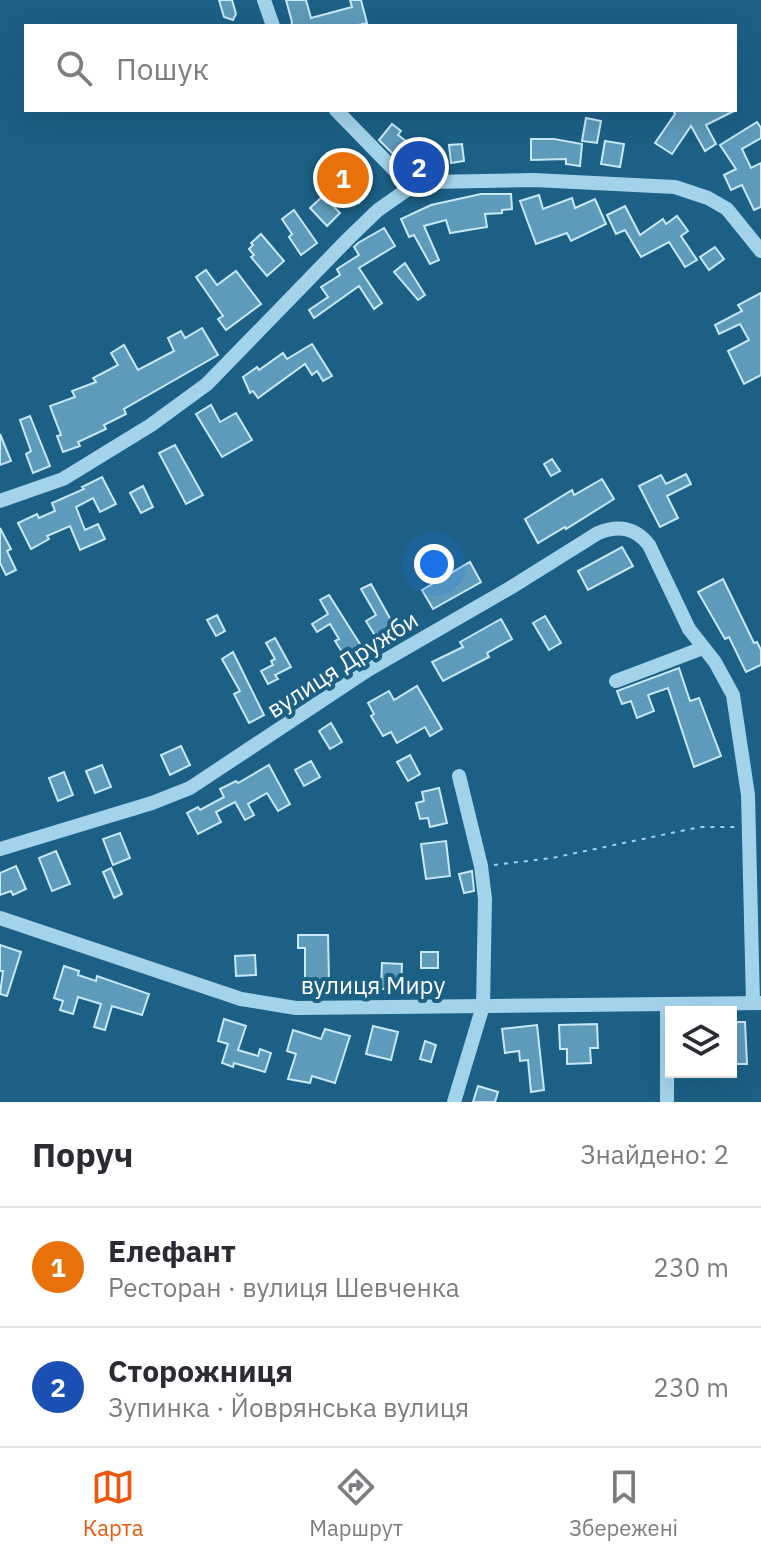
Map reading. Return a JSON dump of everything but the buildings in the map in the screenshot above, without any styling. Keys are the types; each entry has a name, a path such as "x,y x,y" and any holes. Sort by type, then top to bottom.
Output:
{"street":[{"path":"264,0 272,24"},
{"path":"338,112 411,187"},
{"path":"0,501 63,479 141,432 207,384 378,210 411,187 428,182 534,180 675,187 708,198 727,209 761,251"},
{"name":"вулиця Дружби","path":"0,849 152,803 190,788 368,670 612,527 640,534 649,545 689,629 715,662 733,695 748,795 757,1003"},
{"path":"616,681 703,648"},
{"path":"454,1102 483,1006 485,899 481,866 459,776"},
{"name":"вулиця Миру","path":"0,918 241,999 296,1008 757,1003"},
{"path":"667,1004 667,1102"}],"path":[{"path":"481,866 552,858 700,827 748,827"}],"place":[{"name":"Сторожниця","path":"419,167"},
{"name":"Елефант","path":"343,178"}]}
